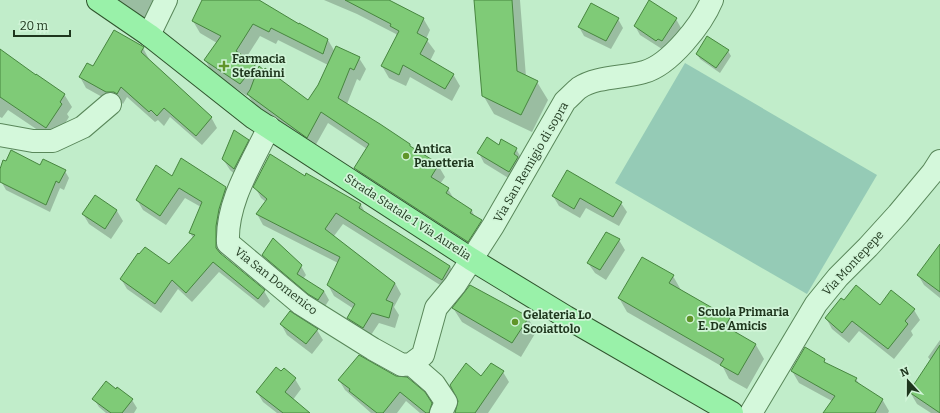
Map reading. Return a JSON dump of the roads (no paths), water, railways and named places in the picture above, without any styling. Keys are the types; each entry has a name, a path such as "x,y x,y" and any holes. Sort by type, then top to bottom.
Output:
{"main road":[{"name":"Strada Statale 1 Via Aurelia","path":"98,0 149,35 254,118 566,318 732,413"}],"street":[{"path":"149,35 166,0"},
{"name":"Via San Remigio di sopra","path":"411,364 423,355 436,308 454,285 496,222 566,101 580,88 602,79 645,72 662,63 690,36 708,10 712,0"},
{"path":"0,135 33,141 53,141 83,127 110,104"},
{"name":"Via San Domenico","path":"269,127 241,184 231,214 228,243 301,304 402,366 411,364"},
{"name":"Via Montepepe","path":"751,413 816,304 838,277 898,214 934,172 940,161"},
{"path":"411,364 434,384 446,402 441,413"}],"place":[{"name":"Farmacia Stefanini","path":"224,66"},
{"name":"Antica Panetteria","path":"406,156"},
{"name":"Scuola Primaria E. De Amicis","path":"690,319"},
{"name":"Gelateria Lo Scoiattolo","path":"515,322"}]}
